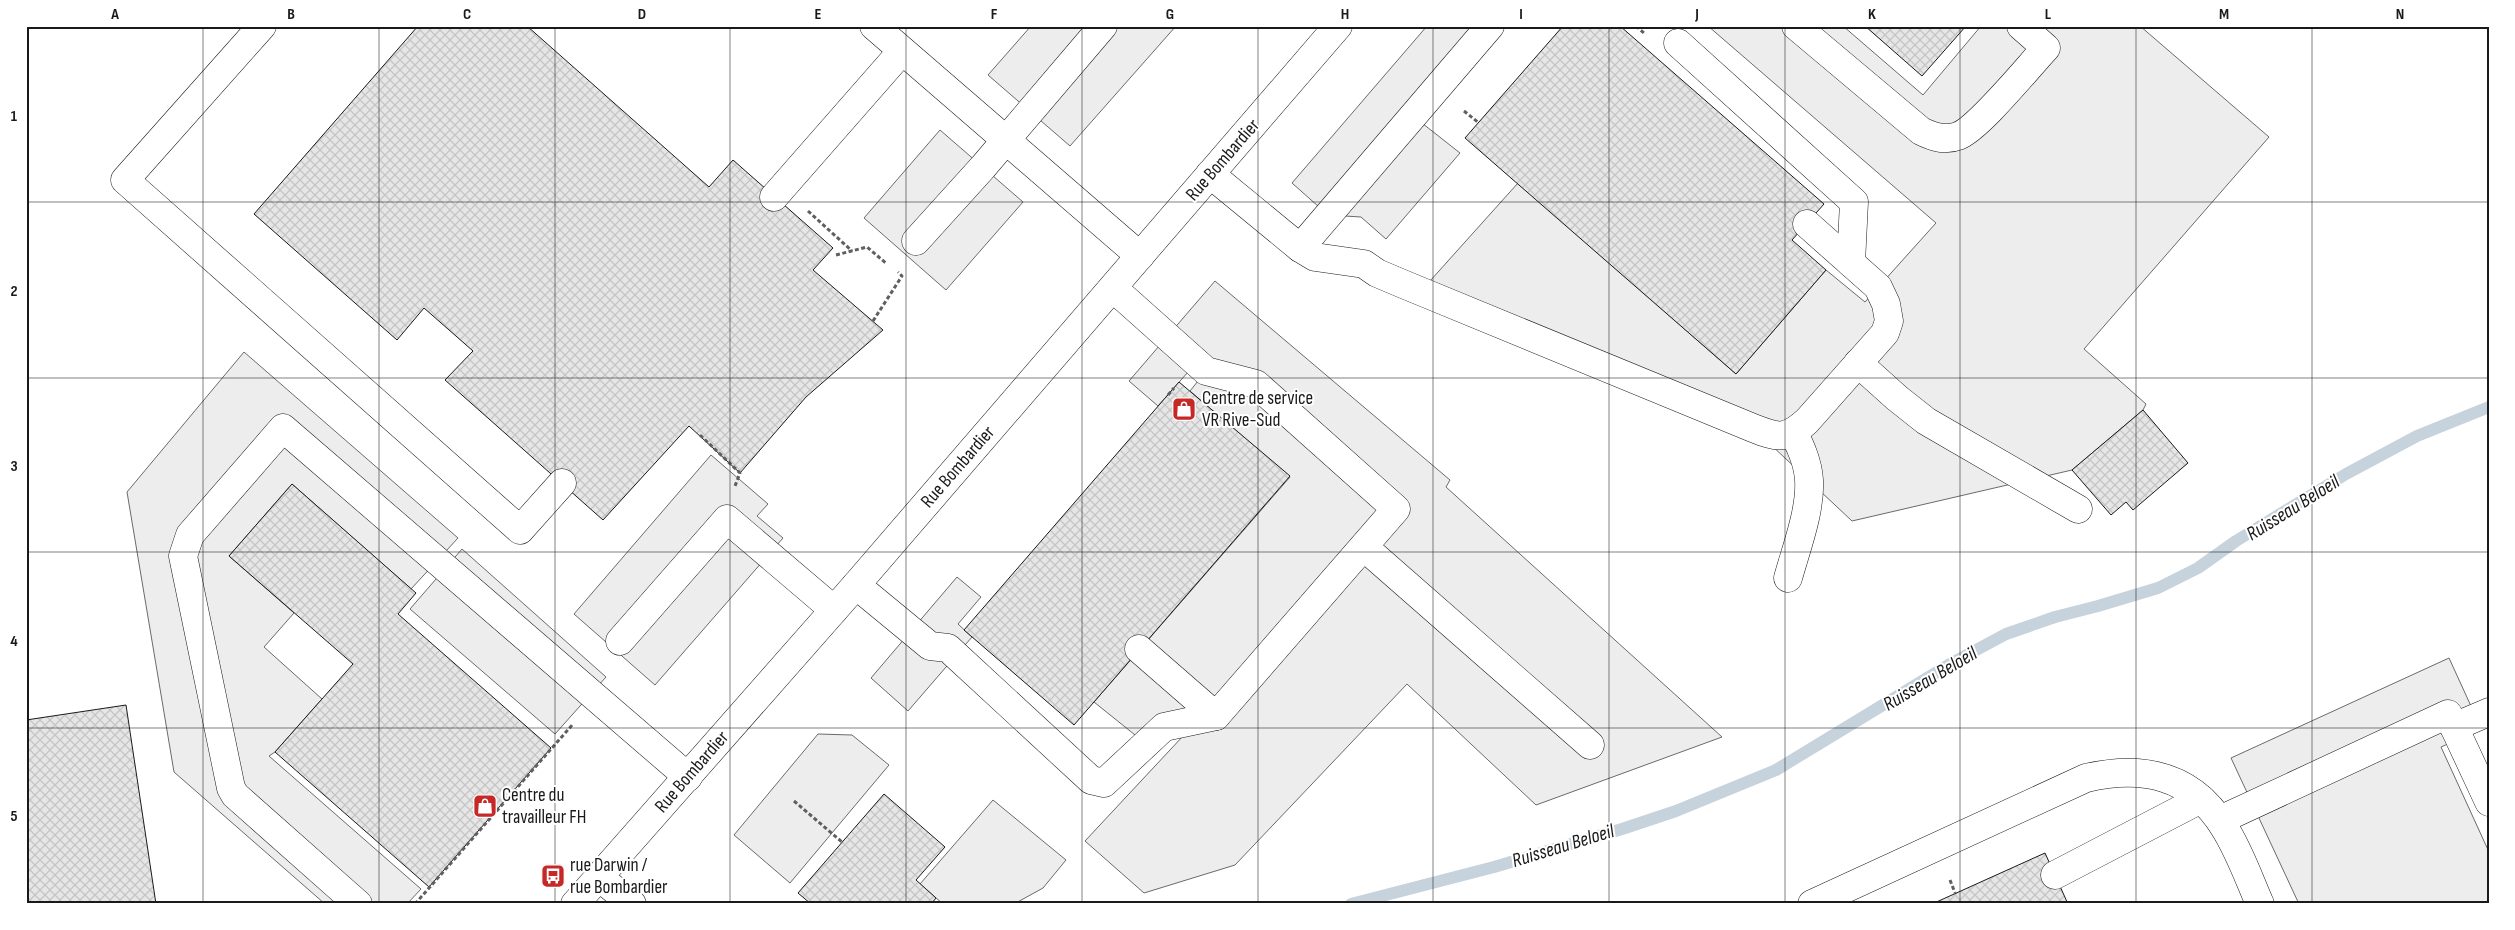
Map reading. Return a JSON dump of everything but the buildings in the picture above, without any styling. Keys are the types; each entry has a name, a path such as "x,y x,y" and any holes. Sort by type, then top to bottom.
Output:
{"street":[{"path":"262,26 125,180 520,530 562,482"},
{"path":"874,26 1140,256"},
{"path":"916,241 1104,26"},
{"name":"Rue Bombardier","path":"575,904 856,585 1338,26"},
{"path":"1300,248 1490,26"},
{"path":"1796,26 1921,131 1933,137 1948,139 1960,136 1985,114 2046,48 2021,26"},
{"path":"1678,44 1854,202 1851,262"},
{"path":"774,197 902,51"},
{"path":"1210,174 1300,248 1316,257 1364,264 1377,273 1403,284 1770,435 1781,437 1794,433 1885,333 1889,321 1886,304 1878,287 1807,224"},
{"path":"856,585 930,646 948,648 1091,780 1104,782 1164,727 1185,721 1216,716 1364,547 1396,509 1256,384 1206,371 1113,288"},
{"path":"1858,363 1896,398 1926,421 2078,509"},
{"path":"358,904 234,795 183,556 190,535 283,428 688,777"},
{"path":"1788,578 1804,522 1810,481 1806,462 1794,433"},
{"path":"620,641 727,519 834,610"},
{"path":"1364,547 1590,744"},
{"path":"1140,649 1216,716"},
{"path":"2454,727 2489,712"},
{"path":"2220,820 2448,714 2489,802"},
{"path":"1812,904 2086,778 2110,773 2136,772 2166,778 2193,792 2220,820 2260,904"},
{"path":"2055,875 2201,800"},
{"path":"599,877 632,904"}],"path":[{"path":"1636,26 1649,38"},
{"path":"1463,110 1479,123"},
{"path":"818,221 852,251"},
{"path":"836,255 867,246 902,276 873,321"},
{"path":"700,435 740,473 736,477"},
{"path":"415,904 576,721"},
{"path":"794,801 842,842"}],"shaded area":[{"path":"1031,26 1176,26 1070,146 988,75"},
{"path":"1427,26 1490,26 1413,116 1460,153 1386,239 1361,217 1328,215 1292,183"},
{"path":"1708,26 1843,26 1923,95 1981,26 2140,26 2269,137 2084,349 2146,404 2143,410 2072,470 1852,521 1753,428 1421,291 1518,183 1736,374 1826,270 1865,302 1936,223"},
{"path":"940,130 1023,202 946,290 864,218"},
{"path":"1215,281 1450,480 1446,487 1722,737 1536,805 1407,684 1235,865 1144,893 1085,841 1198,720 1145,743 1094,702 1290,477 1190,391 1206,371 1196,363 1158,406 1129,381"},
{"path":"244,352 458,538 411,589 292,484 229,556 294,613 264,647 322,699 275,752 269,756 421,889 407,904 325,904 174,772 127,492"},
{"path":"711,455 768,504 757,516 783,538 655,685 574,614"},
{"path":"462,549 606,677 555,734 410,609"},
{"path":"957,577 981,597 958,624 972,637 908,711 871,678"},
{"path":"2449,658 2476,717 2459,739 2441,747 2489,852 2489,904 2299,904 2231,758"},
{"path":"818,734 852,735 889,765 790,883 734,835"},
{"path":"993,800 1066,860 1043,888 1014,904 943,904 920,884"}],"waterway":[{"name":"Ruisseau Beloeil","path":"1351,904 1494,867 1622,829 1676,811 1776,770 1952,663 2006,634 2055,617 2158,588 2198,568 2236,541 2346,474 2417,436 2489,407"}],"place":[{"name":"Centre de service VR Rive-Sud","path":"1184,409"},
{"name":"Centre du travailleur FH","path":"485,806"},
{"name":"rue Darwin / rue Bombardier","path":"553,876"}]}
